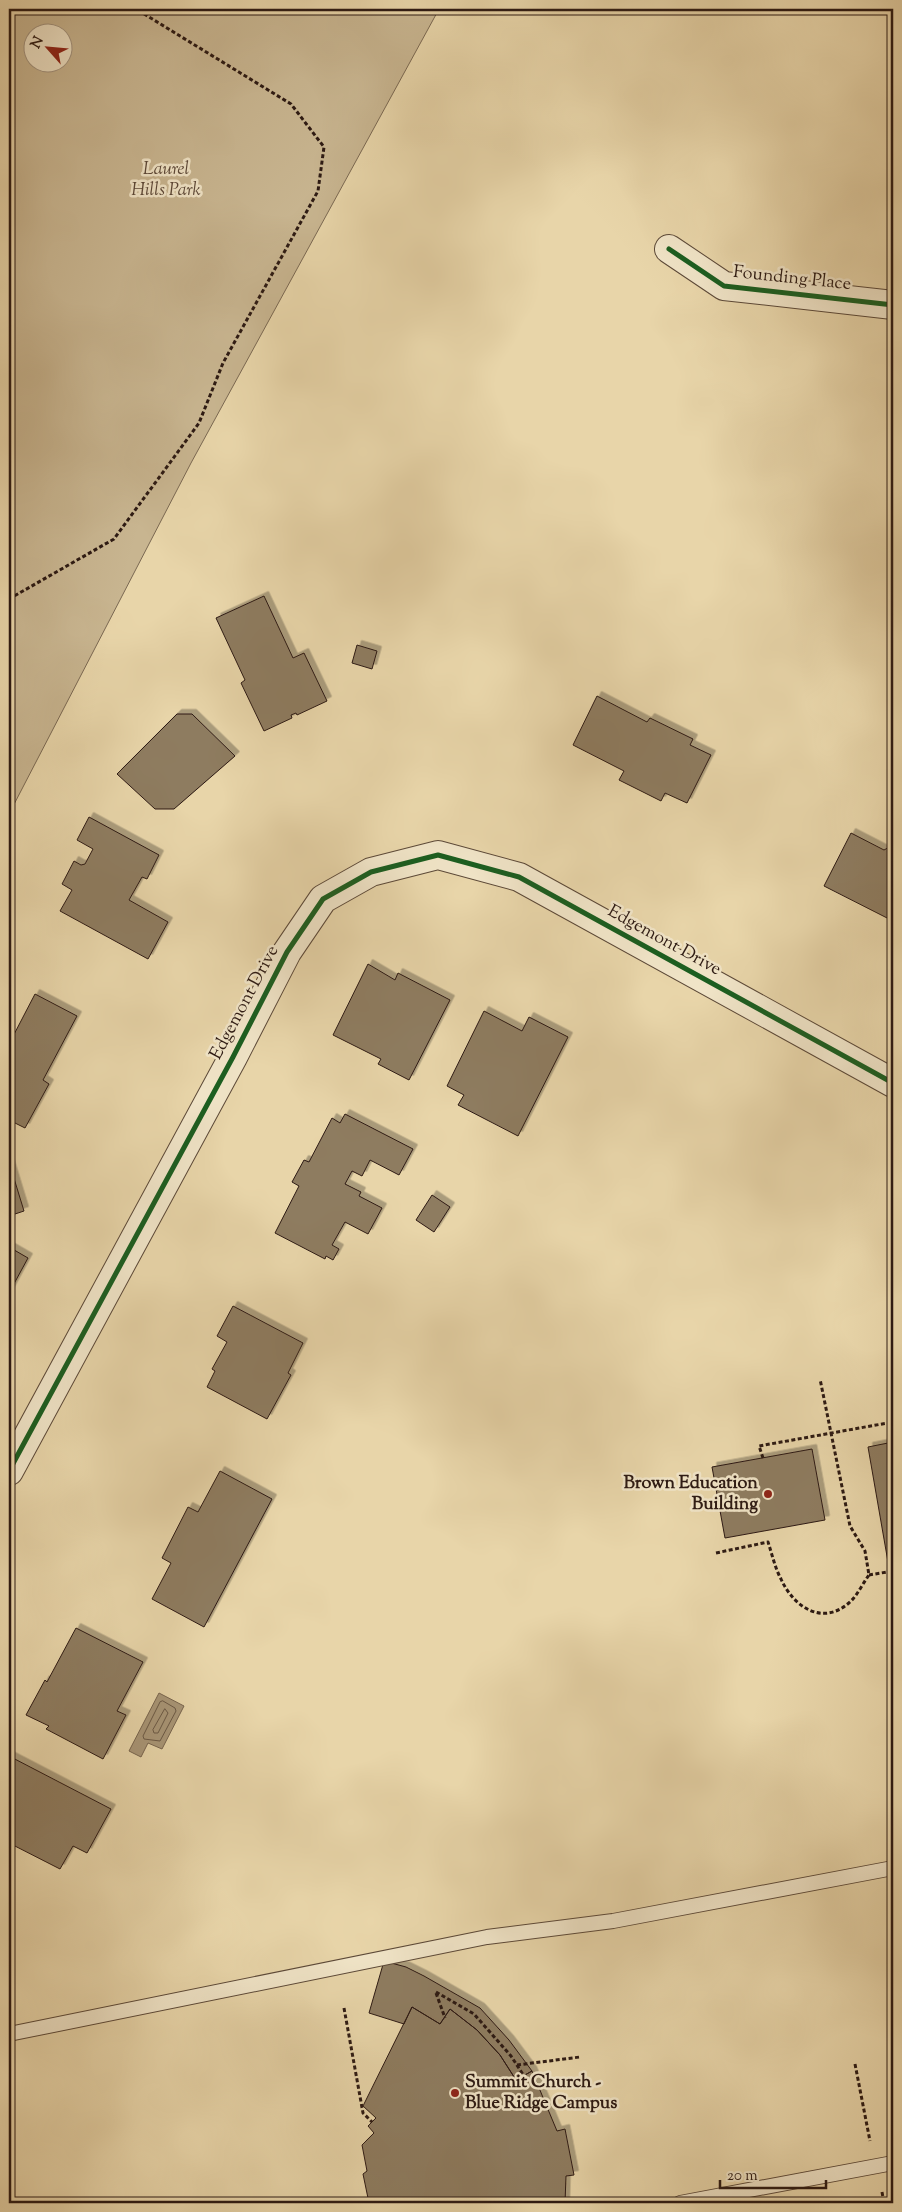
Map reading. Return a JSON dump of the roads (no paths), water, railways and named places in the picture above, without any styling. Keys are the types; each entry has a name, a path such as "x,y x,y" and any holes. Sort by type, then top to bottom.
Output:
{"street":[{"name":"Founding Place","path":"669,250 724,286 893,305"},
{"name":"Edgemont Drive","path":"9,1471 233,1057 287,952 323,899 371,872 438,855 519,877 893,1083"}],"lane":[{"path":"9,2034 487,1937 613,1921 893,1868"},
{"path":"680,2203 893,2163"}],"water":[{"path":"159,1693 184,1706 162,1749 148,1743 141,1757 129,1751"}],"place":[{"name":"Brown Education Building","path":"768,1494"},
{"name":"Summit Church - Blue Ridge Campus","path":"455,2093"}],"park label":[{"name":"Laurel Hills Park","path":"166,180"}]}
